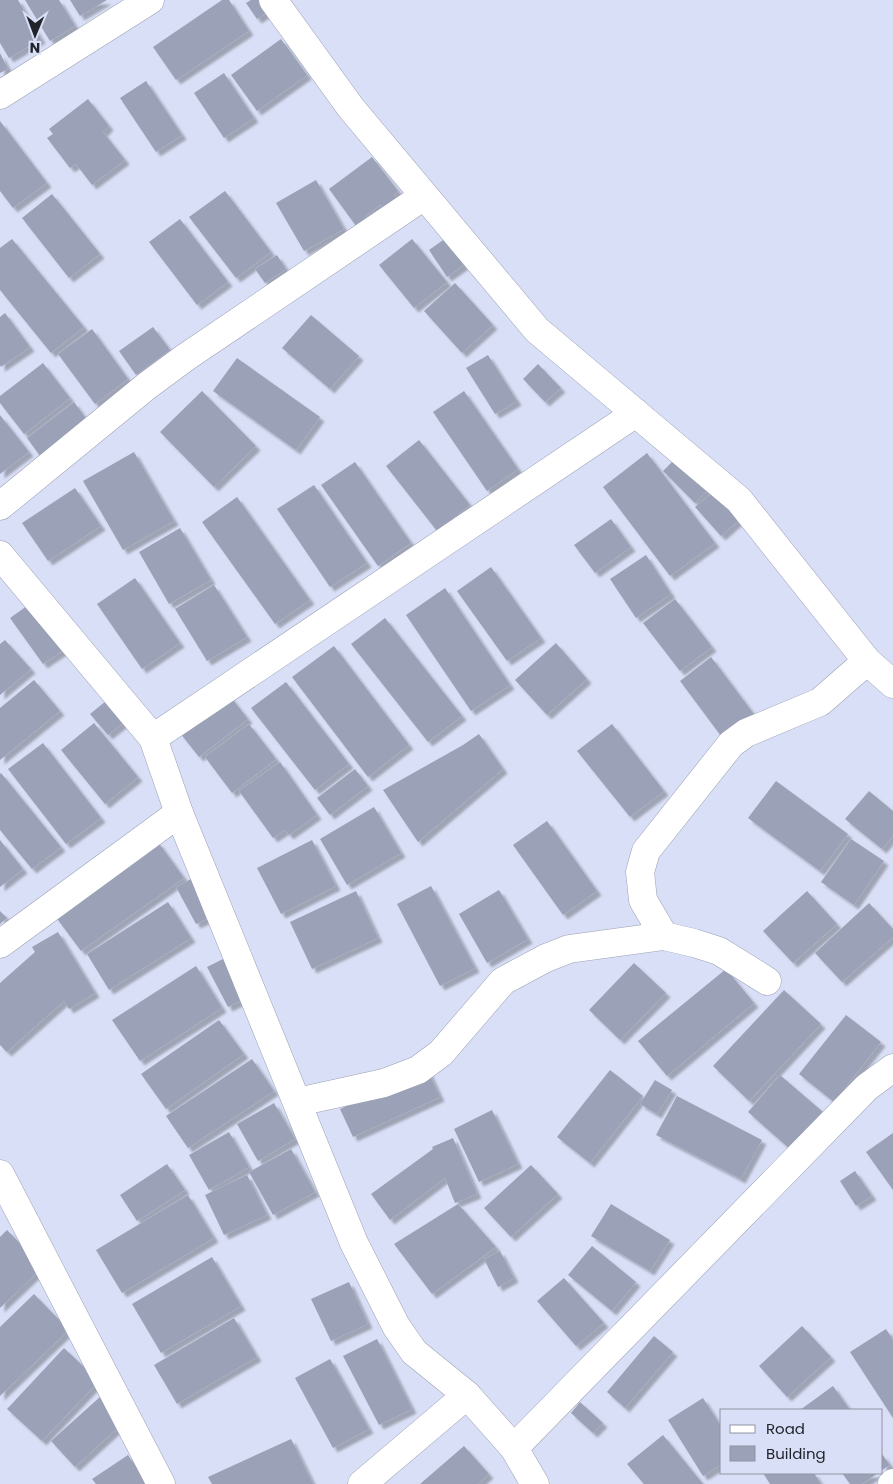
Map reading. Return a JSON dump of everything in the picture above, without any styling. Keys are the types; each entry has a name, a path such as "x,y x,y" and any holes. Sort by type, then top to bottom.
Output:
{"street":[{"path":"0,95 150,0"},
{"path":"273,0 351,108 537,330 739,500 866,661 893,684"},
{"path":"0,506 148,385 186,357 424,196"},
{"path":"153,738 636,414"},
{"path":"2,562 153,738 180,813 354,1243 396,1326 414,1352 467,1395 514,1448 536,1484"},
{"path":"664,936 642,900 640,872 646,851 731,744 746,733 820,702 866,661"},
{"path":"0,944 180,813"},
{"path":"298,1102 384,1083 418,1070 441,1053 503,981 546,958 569,949 664,936 718,951 766,981"},
{"path":"514,1448 866,1087 893,1068"},
{"path":"0,1174 161,1484"},
{"path":"362,1484 467,1395"}],"building":[{"path":"0,0 18,0 41,39 9,58 0,43"},
{"path":"25,0 59,0 75,26 50,41"},
{"path":"70,0 107,0 80,16"},
{"path":"222,0 229,0 249,31 176,80 153,47"},
{"path":"251,0 271,0 276,7 257,19 246,3"},
{"path":"281,39 307,75 257,111 231,75"},
{"path":"0,53 8,69 0,73"},
{"path":"224,73 254,118 224,138 194,93"},
{"path":"146,81 182,135 156,152 120,98"},
{"path":"88,99 109,126 103,132 125,160 92,185 76,164 70,168 47,138 53,134 49,129"},
{"path":"0,121 47,183 13,208 0,191"},
{"path":"372,157 398,191 394,195 400,202 387,213 380,205 366,216 370,222 359,230 329,189"},
{"path":"316,180 344,229 304,251 276,203"},
{"path":"225,191 271,252 236,278 189,217"},
{"path":"52,194 100,254 69,278 22,218"},
{"path":"180,219 228,282 197,305 149,242"},
{"path":"446,238 464,265 447,277 429,250"},
{"path":"12,239 84,327 51,353 0,290 0,248"},
{"path":"412,239 447,282 414,308 379,265"},
{"path":"277,255 286,269 265,283 255,269"},
{"path":"455,283 493,325 462,353 424,311"},
{"path":"5,313 30,347 1,367 0,317"},
{"path":"311,315 359,356 330,389 282,348"},
{"path":"153,327 170,350 136,375 119,351"},
{"path":"92,329 128,379 95,404 58,354"},
{"path":"488,355 517,401 495,414 466,368"},
{"path":"237,358 320,417 296,450 213,391"},
{"path":"43,363 70,398 24,434 0,403 0,396"},
{"path":"538,364 561,388 545,402 523,379"},
{"path":"202,391 256,446 214,487 160,432"},
{"path":"464,391 518,469 487,491 433,412"},
{"path":"74,402 90,424 43,460 27,438"},
{"path":"0,415 29,452 0,474"},
{"path":"419,440 470,505 437,531 386,466"},
{"path":"134,452 174,521 123,550 83,481"},
{"path":"647,453 715,543 670,576 603,487"},
{"path":"676,458 708,490 695,503 663,471"},
{"path":"355,462 411,543 378,566 321,485"},
{"path":"314,485 367,563 330,587 277,509"},
{"path":"75,488 101,526 48,561 22,523"},
{"path":"713,492 738,521 721,536 695,507"},
{"path":"237,497 310,600 275,624 202,522"},
{"path":"611,519 631,547 595,573 574,545"},
{"path":"180,528 211,580 169,604 139,552"},
{"path":"646,555 671,594 636,618 610,579"},
{"path":"491,567 541,638 507,661 457,591"},
{"path":"135,578 180,643 142,669 97,604"},
{"path":"214,585 247,637 207,661 175,609"},
{"path":"445,588 510,685 471,711 406,615"},
{"path":"675,599 712,647 680,671 643,623"},
{"path":"31,603 65,649 43,664 10,618"},
{"path":"385,618 462,716 428,742 351,644"},
{"path":"5,640 31,669 0,695 0,644"},
{"path":"556,643 587,679 547,715 515,680"},
{"path":"334,646 409,745 368,777 292,677"},
{"path":"711,657 756,717 724,740 680,681"},
{"path":"34,680 60,711 0,760 0,708"},
{"path":"286,682 349,764 315,790 251,708"},
{"path":"229,695 248,719 199,757 180,733"},
{"path":"106,701 123,723 108,735 90,714"},
{"path":"94,723 138,777 105,804 61,750"},
{"path":"249,724 276,759 232,793 205,757"},
{"path":"612,724 664,791 630,817 577,751"},
{"path":"479,734 503,769 418,842 383,790"},
{"path":"43,743 101,818 66,844 8,769"},
{"path":"280,762 317,815 289,835 285,830 273,838 239,791"},
{"path":"355,769 368,786 330,815 317,798"},
{"path":"1,773 61,847 32,869 0,830"},
{"path":"776,781 848,834 820,871 748,818"},
{"path":"869,791 893,811 893,836 882,849 845,819"},
{"path":"374,807 401,853 347,885 320,839"},
{"path":"547,821 597,891 563,915 513,845"},
{"path":"851,839 884,861 854,905 821,882"},
{"path":"0,840 23,869 0,887"},
{"path":"312,840 336,886 281,914 257,868"},
{"path":"158,842 184,878 81,951 55,916"},
{"path":"195,877 215,915 196,924 176,887"},
{"path":"431,886 475,968 440,986 397,904"},
{"path":"499,890 528,939 487,963 459,914"},
{"path":"356,891 378,938 312,969 290,922"},
{"path":"807,891 837,924 793,963 763,931"},
{"path":"168,902 191,938 109,990 87,954"},
{"path":"869,903 893,929 893,937 842,982 815,953"},
{"path":"0,911 7,918 0,924"},
{"path":"58,932 95,993 69,1009 64,1001 7,1052 0,1045 0,983 35,952 32,947"},
{"path":"225,958 246,998 228,1007 207,967"},
{"path":"634,963 666,993 620,1040 589,1010"},
{"path":"196,966 222,1008 140,1061 112,1020"},
{"path":"726,969 754,1003 667,1076 638,1041"},
{"path":"784,990 821,1024 749,1101 713,1066"},
{"path":"846,1015 881,1042 834,1102 799,1074"},
{"path":"219,1020 244,1054 166,1109 141,1074"},
{"path":"252,1059 274,1091 188,1148 166,1116"},
{"path":"427,1069 440,1097 353,1137 340,1109"},
{"path":"610,1070 643,1096 590,1163 557,1137"},
{"path":"780,1075 823,1112 790,1149 748,1112"},
{"path":"655,1080 672,1090 657,1114 640,1104"},
{"path":"677,1096 762,1140 741,1179 656,1135"},
{"path":"274,1103 295,1139 258,1161 237,1124"},
{"path":"492,1110 518,1164 479,1182 454,1129"},
{"path":"229,1132 249,1167 209,1190 189,1155"},
{"path":"893,1133 893,1190 866,1152"},
{"path":"453,1138 477,1194 455,1203 445,1178 390,1220 371,1194 433,1149 432,1147"},
{"path":"291,1149 315,1192 273,1215 249,1172"},
{"path":"167,1164 185,1190 137,1221 120,1195"},
{"path":"531,1165 558,1194 511,1237 484,1208"},
{"path":"855,1171 872,1196 856,1206 840,1181"},
{"path":"247,1175 267,1215 224,1235 205,1195"},
{"path":"188,1195 214,1238 122,1293 96,1250"},
{"path":"458,1204 496,1247 432,1294 394,1244"},
{"path":"611,1204 670,1240 650,1271 591,1236"},
{"path":"7,1230 43,1267 0,1308 0,1237"},
{"path":"592,1246 636,1282 612,1311 568,1275"},
{"path":"500,1251 514,1278 498,1287 484,1259"},
{"path":"212,1257 241,1306 161,1353 132,1304"},
{"path":"564,1278 604,1323 576,1346 537,1301"},
{"path":"349,1282 368,1324 331,1341 311,1299"},
{"path":"34,1294 69,1330 0,1396 0,1327"},
{"path":"234,1318 257,1357 177,1404 154,1365"},
{"path":"802,1326 831,1357 787,1397 759,1366"},
{"path":"886,1329 893,1340 893,1418 850,1352"},
{"path":"654,1336 673,1352 625,1408 607,1392"},
{"path":"377,1339 412,1409 379,1425 343,1356"},
{"path":"64,1348 99,1381 42,1441 7,1409"},
{"path":"330,1359 369,1429 333,1448 295,1378"},
{"path":"833,1386 849,1409 801,1409"},
{"path":"101,1396 124,1422 75,1467 51,1441"},
{"path":"703,1398 720,1425 720,1465 703,1476 668,1420"},
{"path":"580,1402 603,1423 593,1433 571,1413"},
{"path":"663,1435 703,1484 644,1484 627,1464"},
{"path":"291,1439 313,1484 212,1484 208,1477"},
{"path":"464,1446 489,1474 478,1484 420,1484"},
{"path":"128,1455 148,1484 96,1484 92,1479"},
{"path":"883,1455 890,1465 883,1469"},
{"path":"764,1474 815,1474 821,1484 770,1484"},
{"path":"843,1474 877,1474 862,1484 850,1484"}]}
